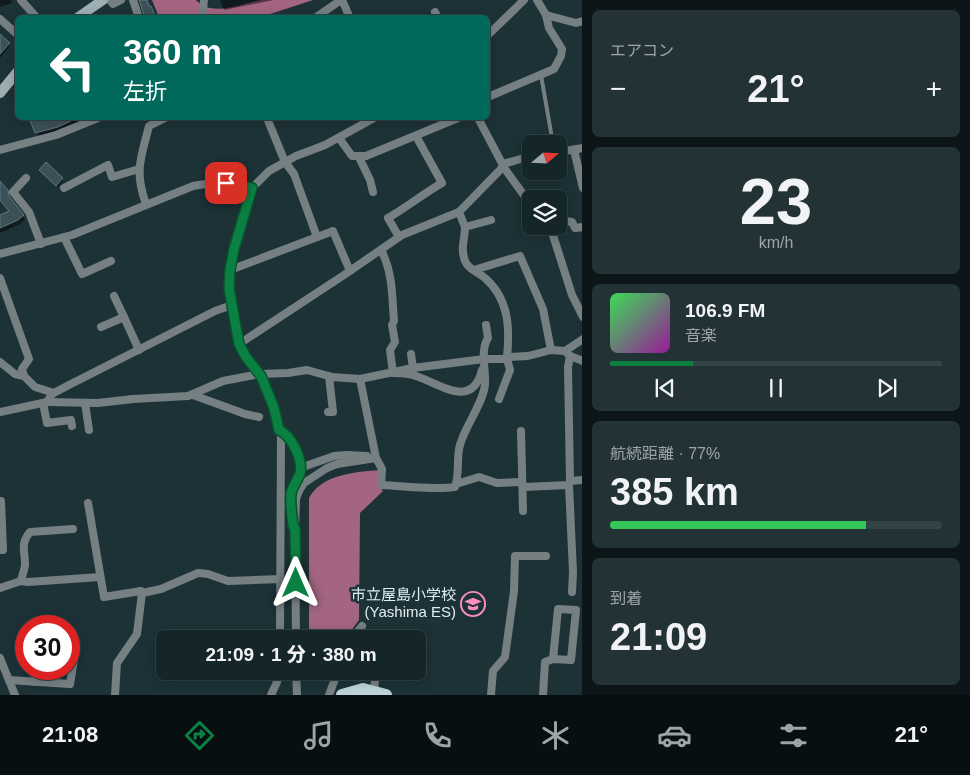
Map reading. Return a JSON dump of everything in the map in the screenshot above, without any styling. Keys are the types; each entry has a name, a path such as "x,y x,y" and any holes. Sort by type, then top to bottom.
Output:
{"main road":[{"path":"81,15 103,0"},
{"path":"0,93 15,75"},
{"path":"342,695 362,689 378,693"}],"street":[{"path":"21,0 34,15"},
{"path":"110,0 113,4 121,0"},
{"path":"133,0 138,15"},
{"path":"319,15 341,0 348,15"},
{"path":"490,33 524,0"},
{"path":"490,96 554,69 561,56 562,49 549,28 546,15 536,0"},
{"path":"202,15 204,2"},
{"path":"546,15 576,23 582,21"},
{"path":"0,19 15,32"},
{"path":"0,150 56,135 93,120"},
{"path":"146,204 140,187 139,169 149,126 161,120"},
{"path":"268,120 284,162 294,174 317,237"},
{"path":"280,630 281,457 279,430 274,408 259,374 239,344 229,288 230,270 239,228 252,188 269,171 284,162 339,138 370,120"},
{"path":"339,138 352,156 359,157 374,153 453,120"},
{"path":"479,120 503,164 522,192"},
{"path":"399,237 388,218 442,183 416,136"},
{"path":"568,151 582,148"},
{"path":"574,150 582,188"},
{"path":"359,157 370,180 373,192"},
{"path":"503,164 522,159"},
{"path":"239,344 399,237 459,212 502,169 503,164"},
{"path":"64,188 108,165 112,178 139,169"},
{"path":"26,178 13,192 29,212 41,244"},
{"path":"0,254 64,238 192,186 206,183 226,183 252,188"},
{"path":"459,212 464,227 462,249 466,264 492,285 502,301 510,332 507,358 510,370 499,399"},
{"path":"464,227 491,220"},
{"path":"567,221 572,222 575,228 582,227"},
{"path":"230,270 333,231 350,270"},
{"path":"553,235 572,295 582,317"},
{"path":"64,238 82,274 111,261"},
{"path":"382,250 386,258 392,288 394,321 392,325 395,342 390,350 393,372"},
{"path":"474,270 520,256 543,309 551,350"},
{"path":"0,278 29,359 22,368 24,376 35,387 54,393"},
{"path":"114,296 139,350"},
{"path":"72,426 71,420 47,423 45,403 54,393 215,311 232,305"},
{"path":"101,327 124,317"},
{"path":"393,372 417,376 430,383 458,392 468,391 480,380 488,338 486,325"},
{"path":"572,592 568,353 582,340"},
{"path":"0,412 45,403 85,403 193,395 223,381 259,374 307,370 329,376 360,379 413,368 528,356 551,350 568,353 582,361"},
{"path":"411,354 413,368"},
{"path":"456,484 460,444 485,387 486,366 484,360"},
{"path":"0,362 15,374 24,376"},
{"path":"328,412 333,412 329,376"},
{"path":"360,379 376,458 382,469 381,485 417,486 434,489 455,487 456,484 479,477 497,482 523,484 569,483 582,480"},
{"path":"193,395 245,414 259,417"},
{"path":"85,403 89,430"},
{"path":"279,430 284,432 296,448 300,468 300,474 291,491 293,525 295,529"},
{"path":"521,431 523,511"},
{"path":"300,468 334,456 347,455 376,458"},
{"path":"296,630 295,529 296,499 299,491 304,483 337,464 376,458"},
{"path":"0,550 3,550 1,501"},
{"path":"88,503 104,597 161,589 198,572 228,581 281,579"},
{"path":"22,581 25,564 22,549 30,532 73,529"},
{"path":"491,695 493,671 505,656 514,591 515,556 546,556"},
{"path":"0,588 22,581 100,577"},
{"path":"115,695 118,664 138,634 142,593"},
{"path":"543,695 545,662 553,659 572,660 576,610 558,609 553,659"},
{"path":"359,630 362,626"},
{"path":"0,658 15,695"},
{"path":"9,680 70,684 71,680"},
{"path":"271,695 277,680"},
{"path":"296,680 296,695"},
{"path":"329,695 335,680"},
{"path":"377,680 378,693"}],"lane":[{"path":"541,75 551,135"}],"shaded area":[{"path":"152,0 196,0 210,8 219,9 262,0 313,0 267,15 158,15"},
{"path":"380,470 378,485 383,491 360,513 359,620 352,630 309,630 309,498 315,490 331,479 350,473"}],"building":[{"path":"139,0 147,0 155,15 144,15"},
{"path":"0,34 10,43 0,54"},
{"path":"30,120 73,120 58,127 35,133"},
{"path":"46,162 63,178 56,186 39,170"},
{"path":"0,181 24,215 18,220 0,228 0,215 9,211 0,200"}],"place":[{"name":"市立屋島小学校 (Yashima ES)","path":"473,604"}],"route":[{"path":"226,183 252,188 234,249 229,288 239,344 246,357 261,376 274,408 279,430 284,432 296,448 300,474 291,491 291,496 293,525 295,529 296,583"}]}
